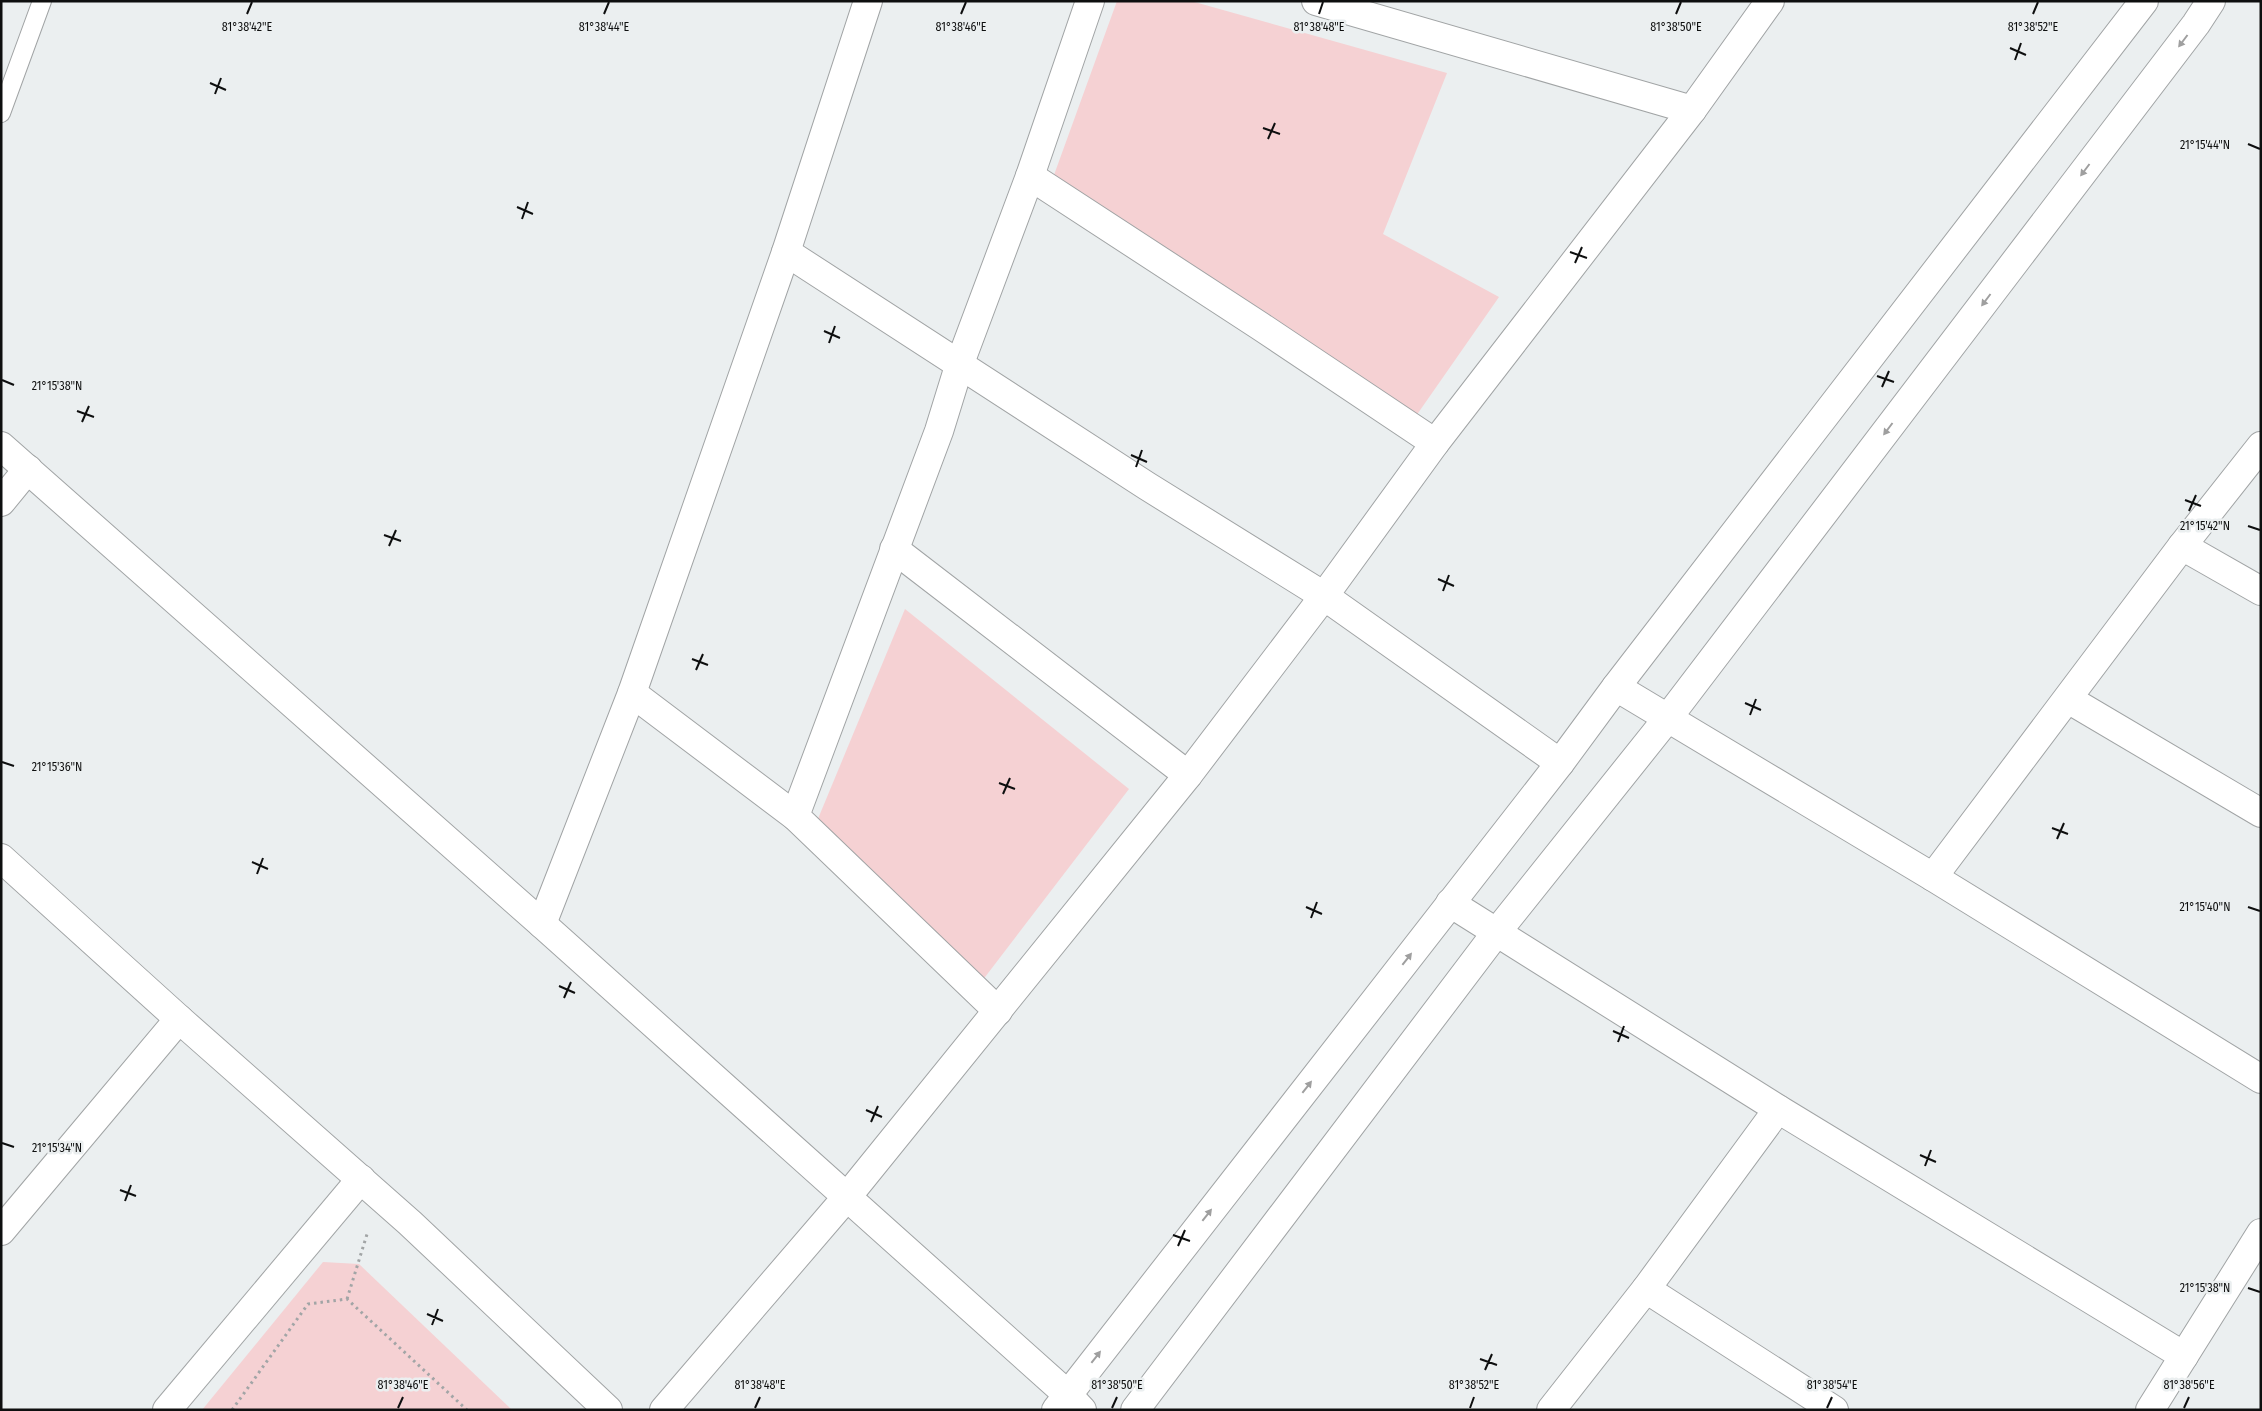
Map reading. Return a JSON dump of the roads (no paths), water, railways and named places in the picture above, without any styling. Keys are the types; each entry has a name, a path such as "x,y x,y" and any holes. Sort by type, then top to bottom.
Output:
{"street":[{"path":"542,924 632,693 786,252 868,1"},
{"path":"795,816 939,431 960,363 1030,176 1090,1"},
{"path":"1316,1 1692,110"},
{"path":"664,1410 846,1198 1188,775 1324,596 1435,443 1692,110 1770,1"},
{"path":"1,446 542,924 846,1198 1068,1405 1450,903 1560,763 1616,687 2144,1"},
{"path":"1134,1410 1496,933 1667,719 2184,40 2211,1"},
{"path":"1030,176 1435,443"},
{"path":"786,252 1147,486 1324,596 1560,763"},
{"path":"1933,877 2182,546 2261,446"},
{"path":"1,502 28,470"},
{"path":"2182,546 2261,591"},
{"path":"894,549 1188,775"},
{"path":"1616,687 1933,877 2261,1079"},
{"path":"632,693 795,816 998,1011"},
{"path":"2068,699 2261,813"},
{"path":"1,858 178,1019 370,1187 608,1410"},
{"path":"1450,903 1778,1108 2184,1356"},
{"path":"1,1231 178,1019"},
{"path":"1551,1410 1646,1289 1778,1108"},
{"path":"167,1410 370,1187"},
{"path":"2150,1410 2261,1233"},
{"path":"1646,1289 1834,1410"}],"lane":[{"path":"1,113 42,1"}]}
